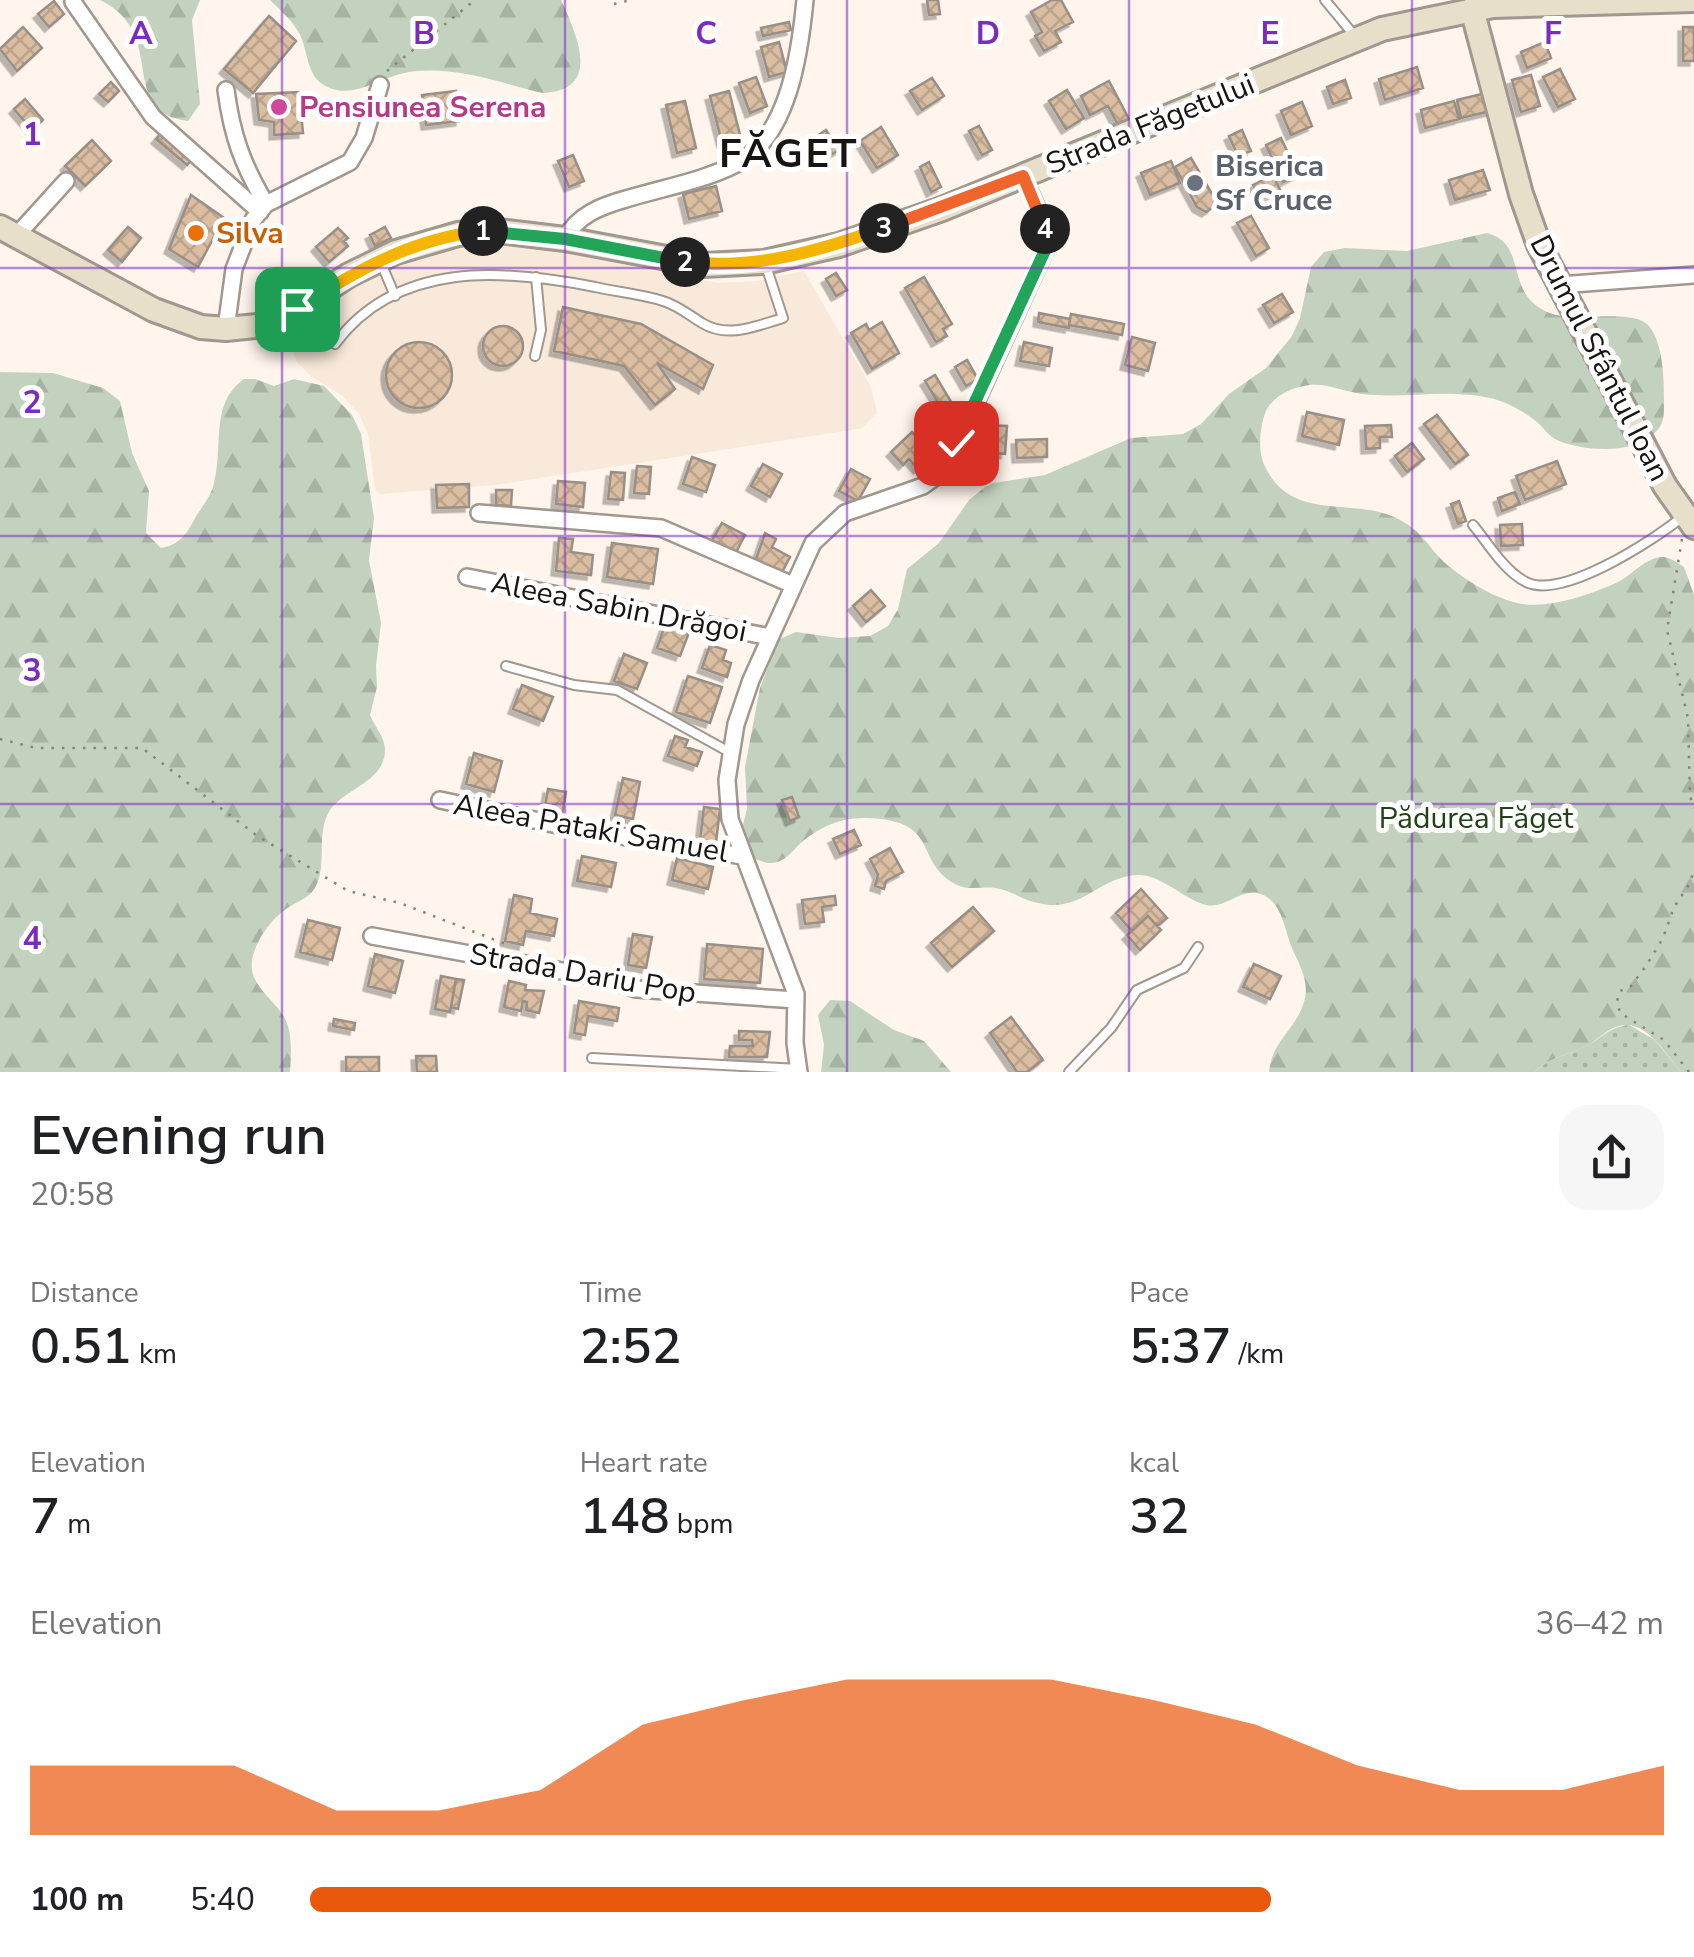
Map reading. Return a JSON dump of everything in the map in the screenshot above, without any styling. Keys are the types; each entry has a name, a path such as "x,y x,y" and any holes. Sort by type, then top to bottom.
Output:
{"main road":[{"name":"Strada Făgetului","path":"9,231 154,310 202,327 226,328 266,325 380,260 458,234 490,230 565,239 686,262 725,266 764,262 838,244 1023,176 1357,38 1396,26 1487,5 1694,0"},
{"name":"Drumul Sfântul Ioan","path":"1487,5 1522,194 1539,245 1665,486 1688,520"}],"street":[{"path":"565,239 572,225 604,206 738,163 754,150 773,127 800,58 805,0"},
{"path":"73,2 152,117 262,208"},
{"path":"226,328 234,269 262,208 350,162 364,138 380,86"},
{"path":"226,90 232,136 262,208"},
{"path":"799,1070 796,1000 730,819 727,780 736,724 750,680 813,543 845,514 923,486 945,470 1047,246 1046,232 1023,176"},
{"path":"9,231 66,182"},
{"path":"1559,285 1694,275"},
{"path":"480,513 661,528 794,585"},
{"name":"Aleea Sabin Drăgoi","path":"467,577 770,637"},
{"name":"Aleea Pataki Samuel","path":"440,800 572,828 742,856"},
{"name":"Strada Dariu Pop","path":"372,936 612,980 647,990 796,1000"}],"lane":[{"path":"1325,0 1357,38"},
{"path":"380,260 395,296"},
{"path":"335,344 350,325 395,296 435,280 471,274 536,277 665,301 704,325 736,332 783,318 764,262"},
{"path":"535,356 541,330 536,277"},
{"path":"1473,525 1514,575 1530,585 1545,586 1606,564 1688,520"},
{"path":"506,666 574,685 617,690 731,753"},
{"path":"1069,1072 1111,1028 1137,990 1184,968 1198,947"},
{"path":"592,1058 799,1070"}],"path":[{"path":"380,86 397,61 475,0"},
{"path":"614,4 631,0"},
{"path":"1688,520 1675,567 1667,630 1688,718 1690,796 1694,808"},
{"path":"0,739 36,748 142,748 256,835 348,891 400,903 522,951"},
{"path":"1688,1072 1664,1040 1620,1012 1617,1001 1620,991 1631,986 1663,938 1694,870"}],"shaded area":[{"path":"471,244 539,248 718,283 757,281 804,271 871,387 877,413 862,428 845,431 495,485 380,494 375,489 368,434 359,414 343,396 312,377 297,362 290,335 301,319 354,285 420,257"}],"green space":[{"path":"100,0 200,0 192,20 200,104 188,121 166,115 153,103 133,32 121,15"},
{"path":"270,0 561,0 578,43 579,71 573,82 561,90 542,93 439,71 404,73 353,90 332,89 317,79 297,30"},
{"name":"Pădurea Făget","path":"1487,233 1508,247 1525,293 1547,312 1572,317 1630,317 1649,326 1660,351 1664,391 1662,422 1650,437 1626,447 1583,447 1556,439 1527,414 1490,398 1458,394 1378,395 1310,385 1285,393 1269,405 1261,430 1261,456 1275,483 1291,495 1308,502 1388,515 1407,524 1461,575 1513,602 1546,604 1584,595 1618,582 1658,558 1669,558 1684,567 1694,595 1694,1072 1681,1072 1655,1040 1629,1025 1610,1030 1535,1072 1269,1072 1274,1052 1299,1014 1306,989 1281,915 1265,896 1250,893 1206,905 1155,878 1137,875 1123,877 1066,904 1038,903 1001,889 957,885 943,876 917,834 906,826 866,818 825,827 776,862 752,857 742,828 747,809 745,767 760,688 778,640 796,632 839,638 870,636 888,626 898,609 907,569 939,543 969,500 985,487 1045,475 1131,438 1183,434 1201,424 1229,394 1266,368 1292,336 1311,267 1324,252 1345,248 1407,251"},
{"path":"0,372 53,373 103,388 120,401 132,453 149,491 146,533 161,548 182,538 211,493 222,413 233,389 244,379 274,386 294,379 324,386 352,415 361,434 374,518 369,560 381,623 377,687 370,715 385,752 375,774 330,810 323,830 320,874 312,892 276,918 254,952 253,975 257,984 288,1026 290,1072 0,1072"},
{"path":"830,1000 850,1001 894,1030 924,1041 951,1072 821,1072 824,1045 818,1015"},
{"path":"1629,1025 1655,1040 1681,1072 1535,1072 1611,1030"}],"building":[{"path":"927,0 938,0 940,14 929,15"},
{"path":"1052,0 1061,0 1073,22 1055,31 1061,42 1044,51 1035,36 1042,32 1031,12"},
{"path":"54,1 64,14 49,27 38,14"},
{"path":"269,16 296,41 253,93 224,69"},
{"path":"789,22 791,30 763,36 761,28"},
{"path":"23,27 42,48 17,71 0,49"},
{"path":"1683,27 1694,27 1694,61 1683,61"},
{"path":"779,42 787,72 769,77 761,47"},
{"path":"1545,42 1551,58 1527,68 1521,52"},
{"path":"1417,67 1423,88 1385,100 1379,79"},
{"path":"1560,69 1575,99 1558,107 1543,77"},
{"path":"1531,75 1540,106 1521,112 1512,80"},
{"path":"756,77 767,106 750,113 739,83"},
{"path":"932,78 944,96 922,110 910,91"},
{"path":"1345,80 1351,98 1333,104 1327,87"},
{"path":"1109,81 1129,119 1118,125 1108,106 1090,115 1081,96"},
{"path":"111,82 119,91 108,102 99,94"},
{"path":"1067,90 1084,118 1066,129 1049,101"},
{"path":"456,91 460,121 426,125 422,95"},
{"path":"729,91 741,139 722,143 710,96"},
{"name":"Pensiunea Serena","path":"299,92 303,133 274,135 274,122 259,120 256,94"},
{"path":"1490,92 1495,110 1461,118 1457,100"},
{"path":"25,99 43,120 32,130 14,109"},
{"path":"685,101 696,148 677,153 666,105"},
{"path":"1454,101 1459,119 1425,128 1421,110"},
{"path":"1302,102 1312,126 1291,135 1281,111"},
{"path":"979,126 992,150 982,155 969,131"},
{"path":"881,127 898,155 877,168 860,141"},
{"path":"826,130 839,150 824,159 811,140"},
{"path":"1242,130 1251,151 1238,156 1229,136"},
{"path":"163,131 193,158 187,165 156,139"},
{"path":"1281,138 1298,175 1283,182 1266,145"},
{"path":"92,140 111,161 85,186 65,166"},
{"path":"573,155 584,181 569,187 558,161"},
{"name":"Biserica Sf Cruce","path":"1191,158 1215,199 1206,212 1197,207 1175,167"},
{"path":"1171,161 1180,183 1150,195 1141,173"},
{"path":"929,162 941,187 931,192 920,167"},
{"path":"1483,170 1490,190 1455,200 1449,180"},
{"path":"1273,175 1283,196 1263,206 1253,185"},
{"path":"716,186 722,211 689,219 683,194"},
{"name":"Silva","path":"191,195 224,218 198,267 169,249"},
{"path":"1251,216 1269,248 1256,256 1237,223"},
{"path":"128,227 141,238 122,262 108,250"},
{"path":"385,227 391,238 375,246 370,235"},
{"path":"338,228 348,238 344,241 348,246 329,262 316,247"},
{"path":"836,273 847,290 836,296 826,279"},
{"path":"924,277 952,324 943,329 947,336 936,342 905,288"},
{"path":"1282,294 1293,312 1274,323 1263,305"},
{"path":"563,307 641,324 713,365 703,389 657,363 675,389 655,405 624,366 554,351"},
{"path":"1039,313 1070,319 1069,328 1038,322"},
{"path":"1071,314 1124,324 1122,335 1069,325"},
{"path":"882,322 899,353 872,369 851,333 866,324 869,330"},
{"path":"503,326 517,332 523,346 517,360 503,366 489,360 483,346 489,332"},
{"path":"1132,337 1155,343 1148,371 1125,365"},
{"path":"419,342 442,352 452,375 442,398 419,408 396,398 386,375 396,352"},
{"path":"1024,342 1052,348 1049,366 1020,361"},
{"path":"967,360 978,379 966,386 955,367"},
{"path":"935,375 953,405 943,411 925,381"},
{"path":"1307,412 1344,420 1339,445 1302,436"},
{"path":"1437,415 1468,455 1455,464 1424,424"},
{"path":"984,425 1007,426 1005,454 983,452"},
{"path":"1391,425 1392,437 1380,437 1380,448 1366,449 1365,426"},
{"path":"912,432 933,455 918,469 909,459 903,465 891,452"},
{"path":"1047,439 1047,457 1017,458 1016,440"},
{"path":"1412,443 1424,459 1407,472 1395,456"},
{"path":"692,457 715,465 706,492 683,484"},
{"path":"1557,461 1566,484 1525,500 1516,476"},
{"path":"763,464 782,474 770,497 751,486"},
{"path":"637,466 651,467 649,494 634,493"},
{"path":"851,469 870,479 858,501 839,491"},
{"path":"611,472 625,473 623,500 608,499"},
{"path":"558,481 585,483 583,507 556,504"},
{"path":"469,484 469,507 437,508 436,485"},
{"path":"496,490 512,490 511,506 496,505"},
{"path":"1515,492 1520,504 1502,511 1498,498"},
{"path":"1459,501 1466,521 1458,524 1451,504"},
{"path":"722,523 745,535 734,556 710,544"},
{"path":"1522,524 1523,545 1501,546 1500,525"},
{"path":"765,533 776,539 772,547 790,557 780,576 755,562"},
{"path":"559,538 573,539 571,552 593,555 591,575 556,571"},
{"path":"612,543 658,549 653,584 607,577"},
{"path":"871,590 885,606 866,622 853,606"},
{"path":"666,622 690,630 680,656 657,648"},
{"path":"710,645 726,650 723,660 731,663 727,677 702,668"},
{"path":"624,654 647,663 637,689 614,681"},
{"path":"688,676 722,687 710,723 676,712"},
{"path":"522,685 553,697 543,721 513,709"},
{"path":"675,736 688,740 685,747 702,752 697,766 668,756"},
{"path":"474,753 502,761 494,792 466,784"},
{"path":"623,778 640,782 633,819 615,815"},
{"path":"548,789 566,792 562,815 544,812"},
{"path":"792,797 799,817 790,821 782,800"},
{"path":"704,807 720,809 716,842 700,840"},
{"path":"854,830 861,845 840,854 833,839"},
{"path":"890,848 903,872 886,881 884,889 875,886 878,875 870,859"},
{"path":"582,856 616,863 611,887 577,881"},
{"path":"677,858 713,867 708,889 672,880"},
{"path":"1141,889 1167,918 1157,926 1148,916 1132,931 1116,913"},
{"path":"514,895 532,899 530,913 557,919 554,936 526,931 523,945 505,941"},
{"path":"835,896 836,905 822,907 824,922 805,924 802,900"},
{"path":"973,907 994,931 952,967 931,943"},
{"path":"1148,916 1161,930 1140,950 1127,935"},
{"path":"308,920 340,928 332,960 300,952"},
{"path":"633,934 652,937 646,968 628,965"},
{"path":"707,944 763,949 760,983 704,979"},
{"path":"375,954 403,961 395,993 368,986"},
{"path":"1254,964 1281,976 1270,999 1243,987"},
{"path":"441,976 456,979 450,1012 435,1009"},
{"path":"456,979 464,980 458,1009 451,1007"},
{"path":"509,981 526,985 525,990 544,991 539,1013 526,1010 527,1002 523,1001 521,1011 504,1007"},
{"path":"579,1001 619,1008 617,1021 588,1016 585,1035 574,1033"},
{"path":"1011,1017 1043,1060 1027,1072 1017,1072 990,1033"},
{"path":"334,1019 355,1023 354,1030 333,1026"},
{"path":"739,1031 770,1032 767,1057 729,1057 730,1046 753,1046 752,1040 739,1040"},
{"path":"416,1056 436,1056 437,1072 417,1072"},
{"path":"346,1057 379,1057 379,1072 346,1072"}],"place":[{"name":"Pensiunea Serena","path":"279,107"},
{"name":"Biserica Sf Cruce","path":"1195,183"},
{"name":"Silva","path":"196,233"}],"district":[{"name":"FĂGET","path":"789,153"}],"route":[{"path":"297,309 349,275 396,252 458,234 490,230 725,266 764,262 838,244 1023,176 1046,232 1047,246 956,443"}]}
